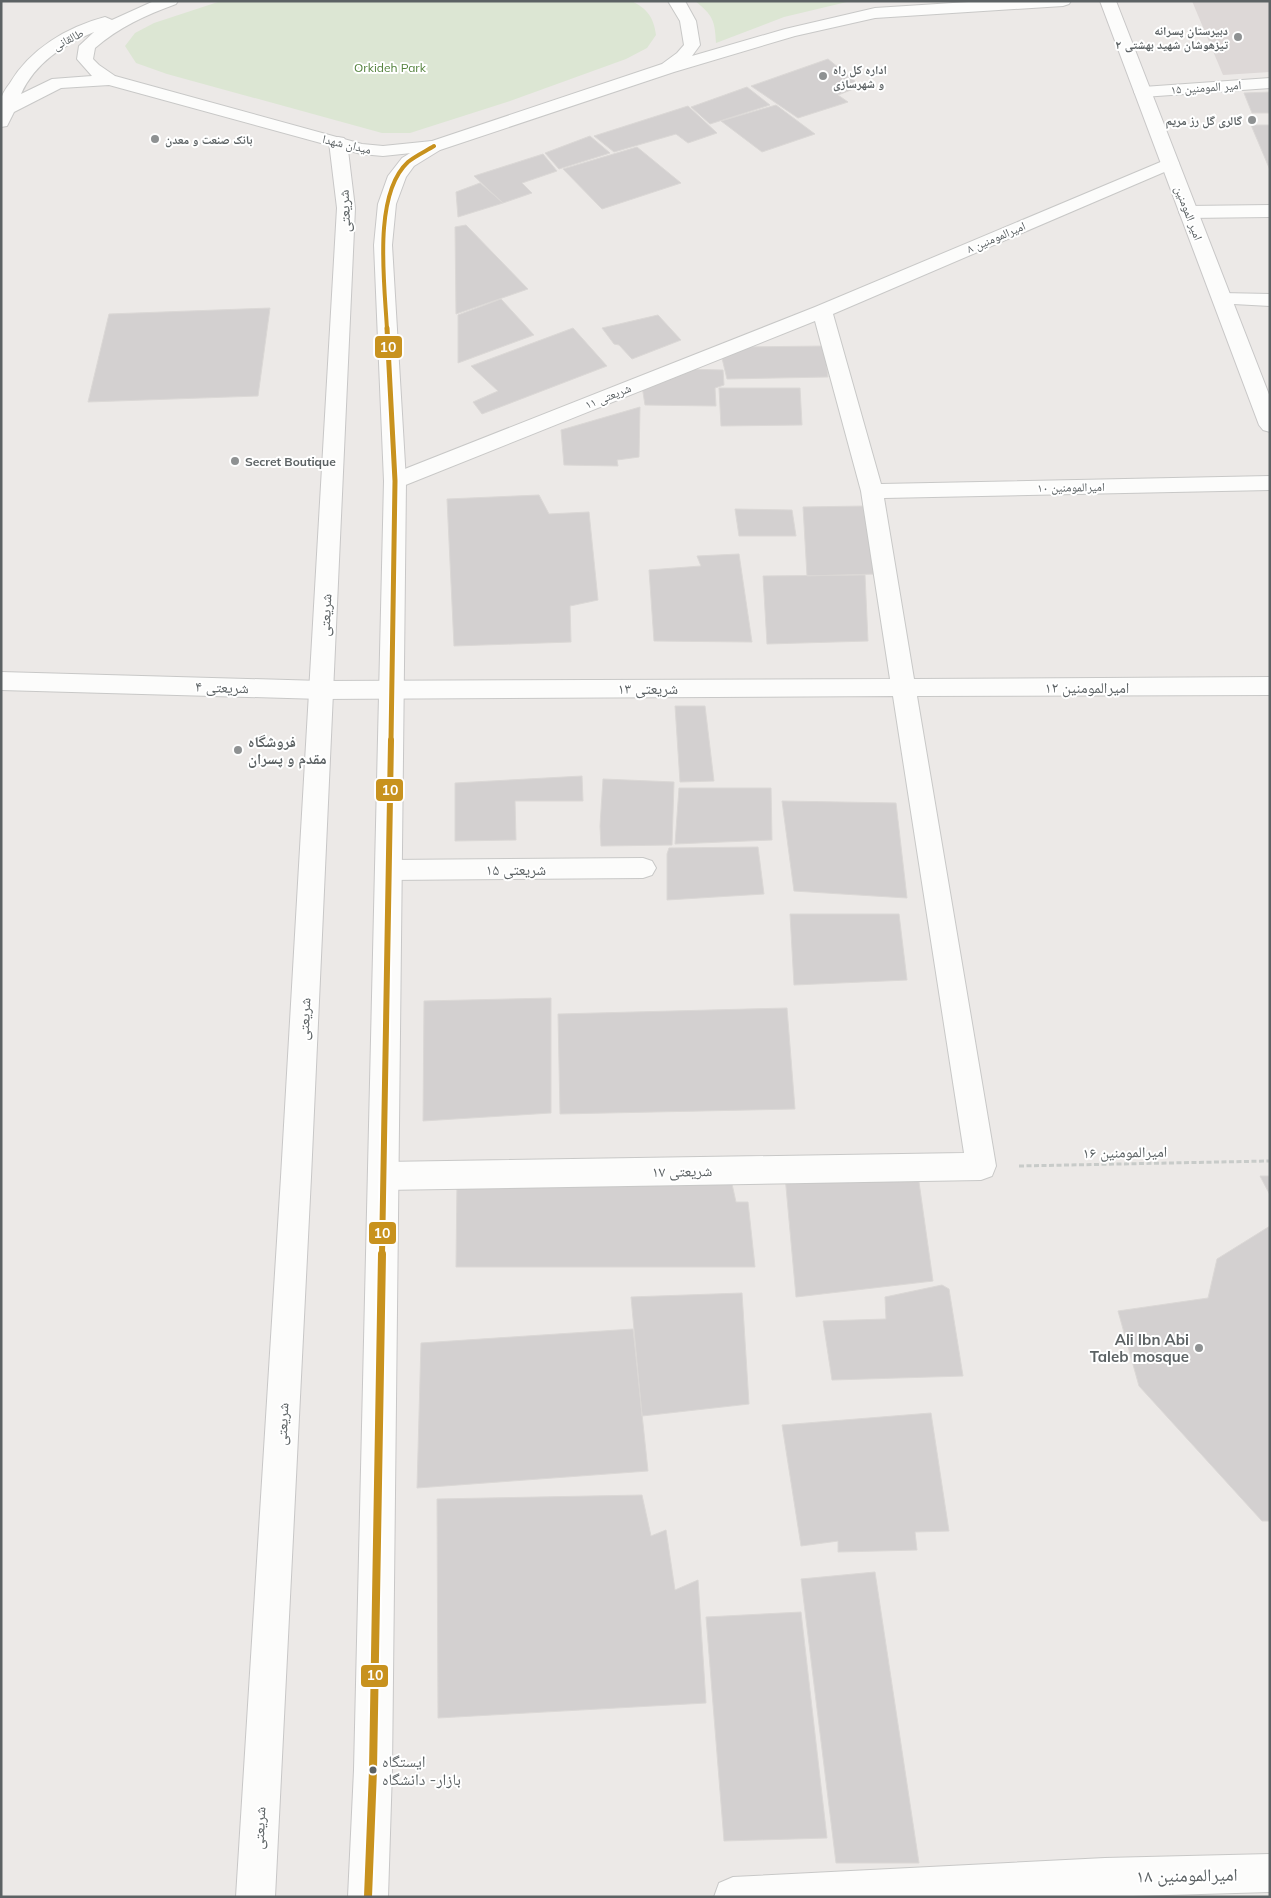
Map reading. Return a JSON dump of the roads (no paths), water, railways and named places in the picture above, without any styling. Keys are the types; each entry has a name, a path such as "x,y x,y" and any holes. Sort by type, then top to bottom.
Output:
{"street":[{"name":"میدان شهدا","path":"170,1 143,11 102,32 87,46 85,59 93,69 109,80 361,149 383,151 434,146 668,68 683,57 692,45 691,27 684,10 676,1"},
{"path":"668,68 791,32 875,13 1063,1"},
{"name":"امیر المومنین","path":"1108,1 1270,425"},
{"name":"طالقانی","path":"4,115 14,90 24,74 35,60 55,44 103,22 143,11"},
{"path":"4,115 31,94 58,83 109,80"},
{"name":"امیر المومنین ۱۵","path":"1143,92 1270,83"},
{"name":"شریعتی","path":"338,142 383,245 395,481 373,1770 368,1897"},
{"name":"شریعتی","path":"255,1897 296,1177 321,690 366,206 397,176 408,162 434,146"},
{"name":"امیرالمومنین ۸","path":"822,311 1170,163"},
{"path":"1188,212 1270,211"},
{"path":"1222,299 1270,300"},
{"path":"822,311 872,491 904,687"},
{"name":"شریعتی ۱۱","path":"395,481 822,311"},
{"name":"امیرالمومنین ۱۰","path":"872,491 1270,483"},
{"name":"شریعتی ۴","path":"1,681 321,690 392,688"},
{"name":"امیرالمومنین ۱۲","path":"904,687 1270,686"},
{"name":"شریعتی ۱۳","path":"392,688 904,687"},
{"name":"شریعتی ۱۷","path":"383,1176 981,1166 904,687"},
{"name":"شریعتی ۱۵","path":"388,870 643,868"},
{"name":"امیرالمومنین ۱۸","path":"733,1897 1105,1877 1270,1873"}],"place":[{"name":"دبیرستان پسرانه تیزهوشان شهید بهشتی ۲","path":"1238,37"},
{"name":"اداره کل راه و شهرسازی","path":"823,76"},
{"name":"گالری گل رز مریم","path":"1252,120"},
{"name":"بانک صنعت و معدن","path":"155,139"},
{"name":"Secret Boutique","path":"235,461"},
{"name":"فروشگاه مقدم و پسران","path":"238,750"},
{"name":"Ali Ibn Abi Taleb mosque","path":"1199,1348"},
{"name":"ایستگاه بازار- دانشگاه","path":"373,1770"}],"park label":[{"name":"Orkideh Park","path":"390,67"}]}
